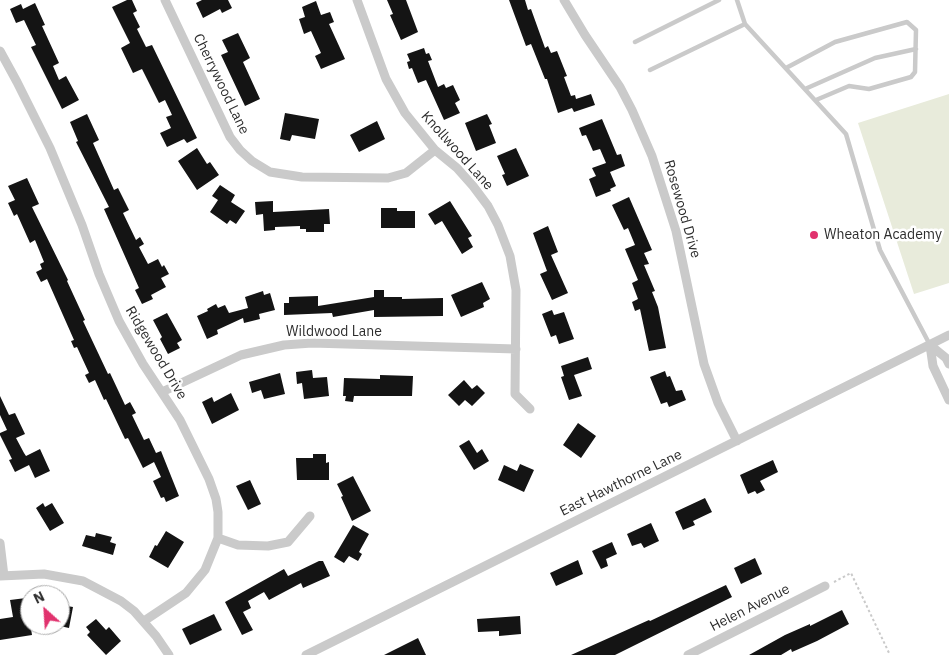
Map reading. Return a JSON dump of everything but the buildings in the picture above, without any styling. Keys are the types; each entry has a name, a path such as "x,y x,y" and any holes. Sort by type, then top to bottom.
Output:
{"street":[{"name":"Cherrywood Lane","path":"165,0 230,137 252,161 270,172 302,177 388,178 406,173 435,150"},
{"name":"Knollwood Lane","path":"356,0 381,67 394,95 416,128 435,150 457,168 473,186 488,206 506,244 516,290 515,394 530,409"},
{"name":"Rosewood Drive","path":"564,0 620,87 652,156 676,231 704,364 718,403 737,441"},
{"name":"Ridgewood Drive","path":"0,51 50,148 119,321 143,364 191,441 213,487 218,512 218,538 205,570 194,585 177,601 144,621"},
{"name":"East Hawthorne Lane","path":"306,655 949,335"},
{"name":"Wildwood Lane","path":"162,392 242,355 284,345 516,349"},
{"path":"930,345 946,358 949,364"},
{"path":"930,345 933,366 949,400"},
{"path":"218,538 238,545 268,546 288,542 310,516"},
{"path":"0,543 2,576 44,574 83,581 121,601 144,621 169,655"},
{"name":"Helen Avenue","path":"688,655 825,586"}],"lane":[{"path":"635,42 719,0"},
{"path":"737,0 745,24 846,134 880,250 930,345"},
{"path":"786,68 836,42 907,22 916,30 915,72 910,77 869,89 849,86 816,100"},
{"path":"650,70 745,24"},
{"path":"805,89 875,58 916,49"}],"path":[{"path":"825,586 850,573 890,655"}],"green space":[{"path":"949,94 949,283 914,294 858,123"}],"place":[{"name":"Wheaton Academy","path":"814,235"}]}
